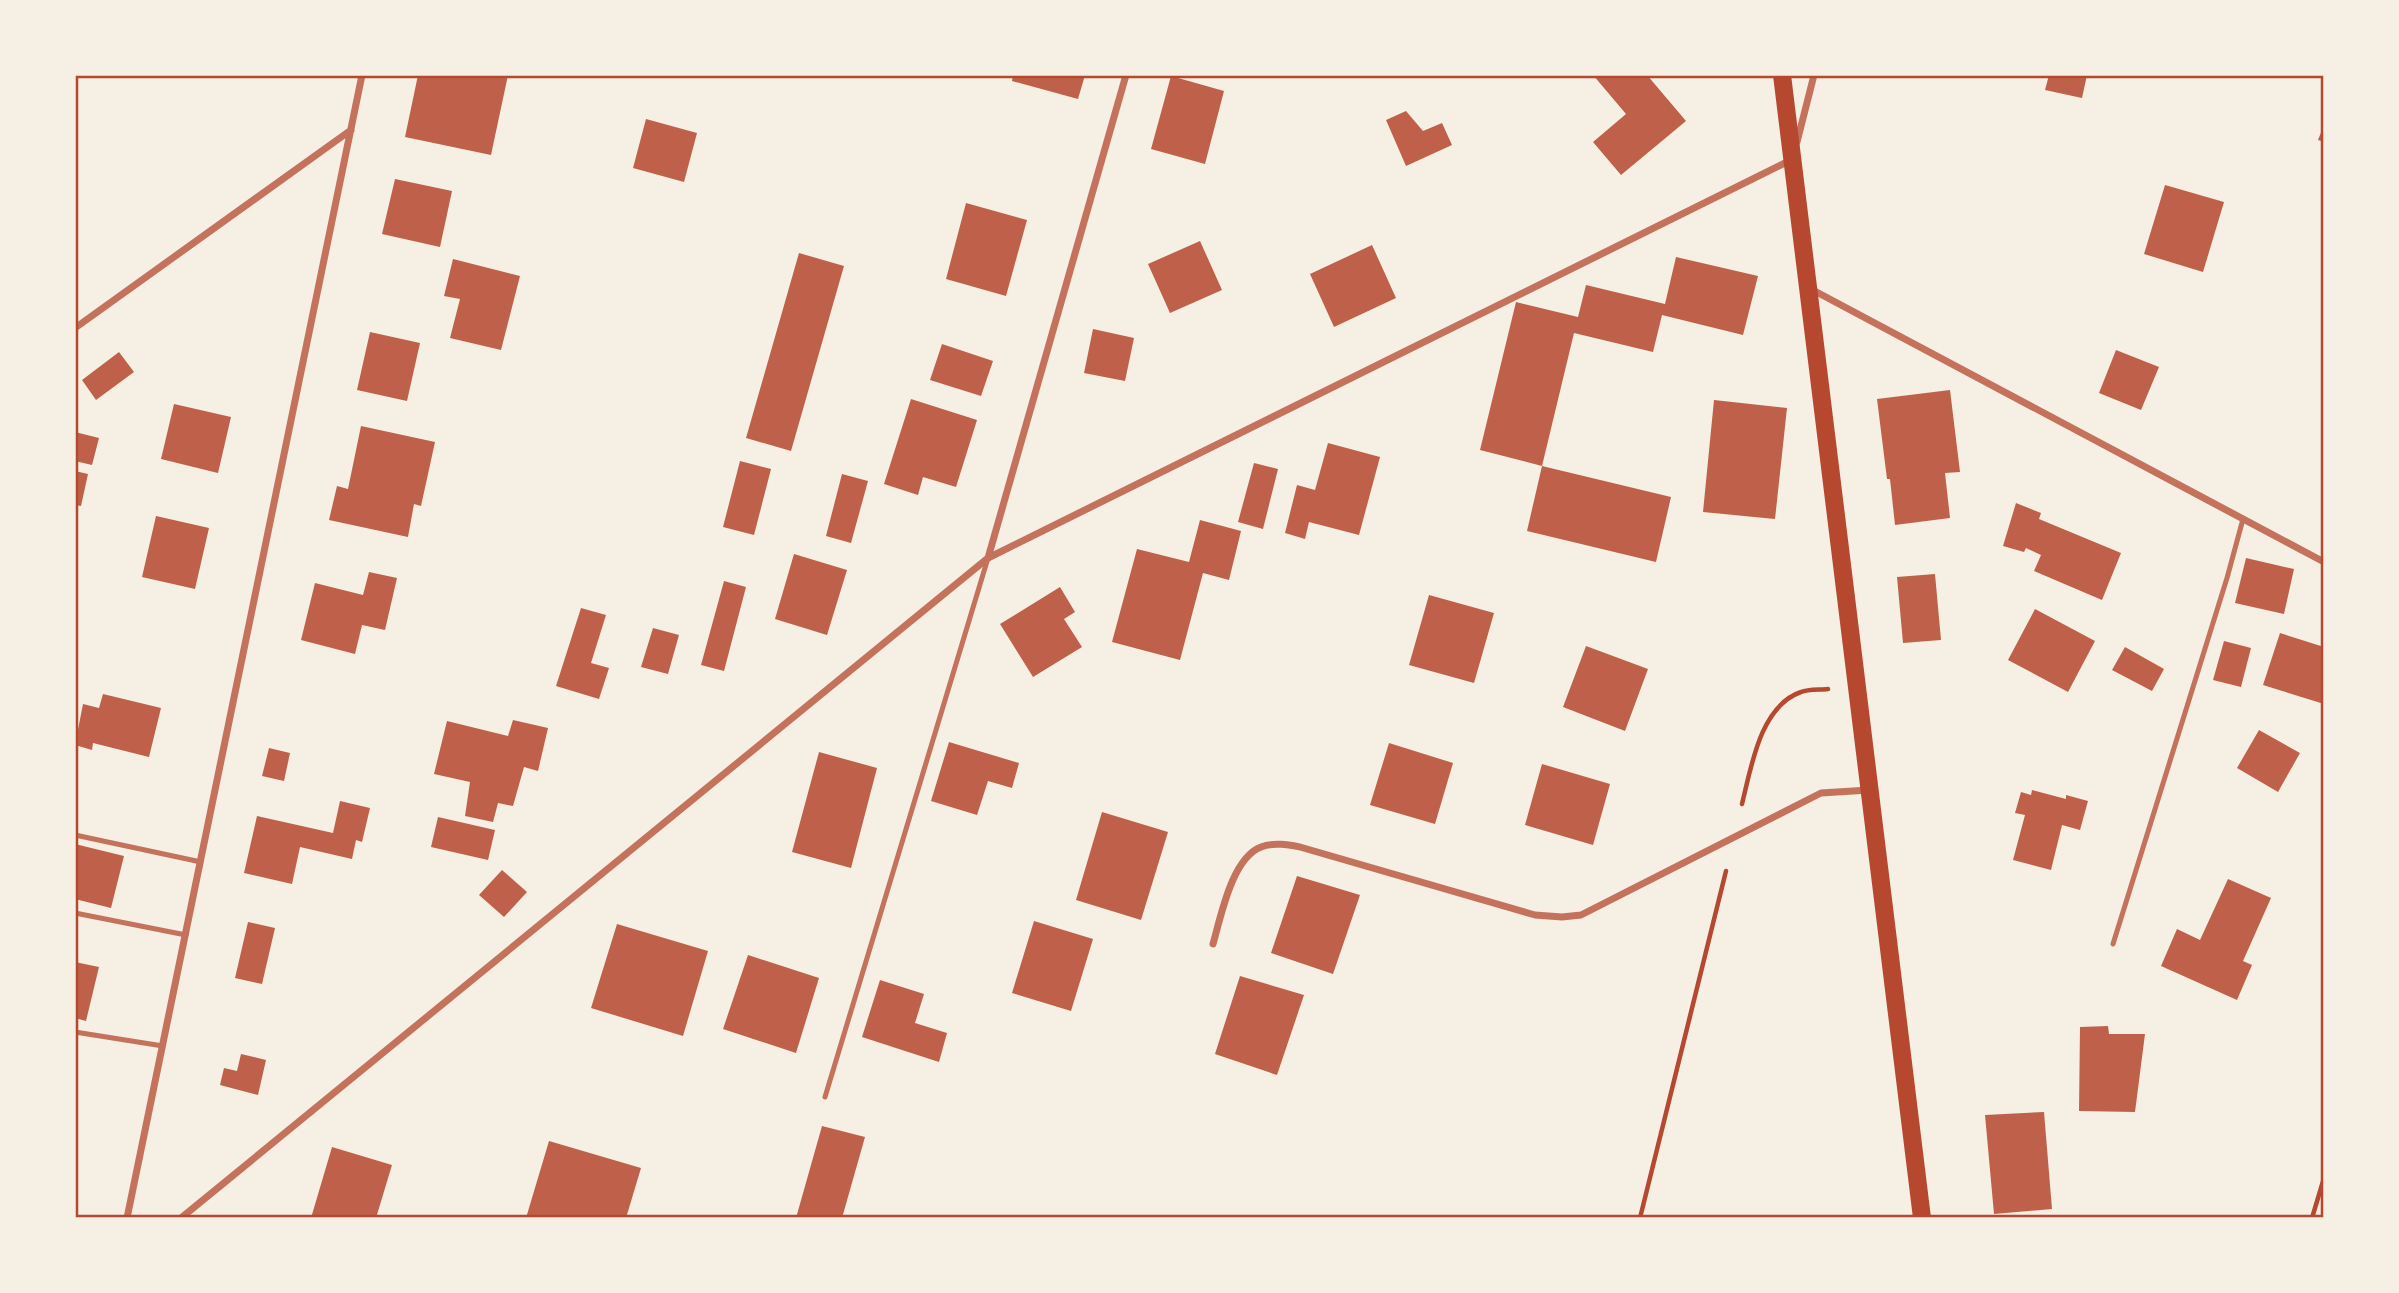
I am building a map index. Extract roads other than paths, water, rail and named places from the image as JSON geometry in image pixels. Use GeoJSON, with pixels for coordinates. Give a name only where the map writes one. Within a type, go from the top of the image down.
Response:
{"type":"FeatureCollection","features":[{"type":"Feature","properties":{"kind":"main road"},"geometry":{"type":"LineString","coordinates":[[1782,75],[1922,1218]]}},
{"type":"Feature","properties":{"kind":"street"},"geometry":{"type":"LineString","coordinates":[[127,1218],[362,75]]}},
{"type":"Feature","properties":{"kind":"street"},"geometry":{"type":"LineString","coordinates":[[988,558],[1126,75]]}},
{"type":"Feature","properties":{"kind":"street"},"geometry":{"type":"LineString","coordinates":[[181,1218],[988,558],[1793,159],[1814,75]]}},
{"type":"Feature","properties":{"kind":"street"},"geometry":{"type":"LineString","coordinates":[[75,328],[351,130]]}},
{"type":"Feature","properties":{"kind":"street"},"geometry":{"type":"LineString","coordinates":[[1808,288],[2324,562]]}},
{"type":"Feature","properties":{"kind":"street"},"geometry":{"type":"LineString","coordinates":[[1213,944],[1231,884],[1247,855],[1263,845],[1300,847],[1535,915],[1562,917],[1590,911],[1821,793],[1870,789]]}},
{"type":"Feature","properties":{"kind":"lane"},"geometry":{"type":"LineString","coordinates":[[2113,944],[2243,519]]}},
{"type":"Feature","properties":{"kind":"lane"},"geometry":{"type":"LineString","coordinates":[[825,1097],[988,558]]}},
{"type":"Feature","properties":{"kind":"lane"},"geometry":{"type":"LineString","coordinates":[[75,835],[201,862]]}},
{"type":"Feature","properties":{"kind":"lane"},"geometry":{"type":"LineString","coordinates":[[75,913],[186,935]]}},
{"type":"Feature","properties":{"kind":"lane"},"geometry":{"type":"LineString","coordinates":[[75,1032],[163,1046]]}}]}
